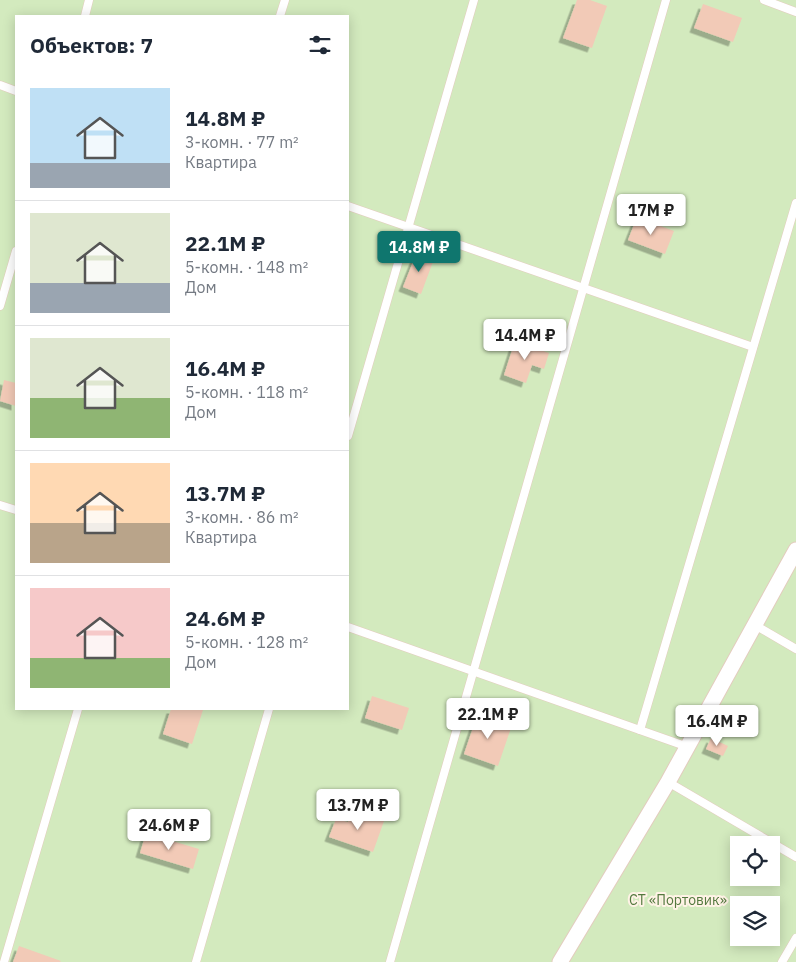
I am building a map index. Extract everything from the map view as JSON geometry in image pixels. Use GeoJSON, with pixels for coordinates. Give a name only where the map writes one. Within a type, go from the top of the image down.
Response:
{"type":"FeatureCollection","features":[{"type":"Feature","properties":{"kind":"street"},"geometry":{"type":"LineString","coordinates":[[560,962],[668,782],[796,550]]}},
{"type":"Feature","properties":{"kind":"lane"},"geometry":{"type":"LineString","coordinates":[[85,15],[90,0]]}},
{"type":"Feature","properties":{"kind":"lane"},"geometry":{"type":"LineString","coordinates":[[280,15],[285,0]]}},
{"type":"Feature","properties":{"kind":"lane"},"geometry":{"type":"LineString","coordinates":[[349,433],[474,0]]}},
{"type":"Feature","properties":{"kind":"lane"},"geometry":{"type":"LineString","coordinates":[[390,962],[666,0]]}},
{"type":"Feature","properties":{"kind":"lane"},"geometry":{"type":"LineString","coordinates":[[764,0],[796,12]]}},
{"type":"Feature","properties":{"kind":"lane"},"geometry":{"type":"LineString","coordinates":[[0,85],[15,91]]}},
{"type":"Feature","properties":{"kind":"lane"},"geometry":{"type":"LineString","coordinates":[[640,730],[796,204]]}},
{"type":"Feature","properties":{"kind":"lane"},"geometry":{"type":"LineString","coordinates":[[349,206],[753,347]]}},
{"type":"Feature","properties":{"kind":"lane"},"geometry":{"type":"LineString","coordinates":[[0,306],[15,254]]}},
{"type":"Feature","properties":{"kind":"lane"},"geometry":{"type":"LineString","coordinates":[[0,505],[15,510]]}},
{"type":"Feature","properties":{"kind":"lane"},"geometry":{"type":"LineString","coordinates":[[754,625],[796,649]]}},
{"type":"Feature","properties":{"kind":"lane"},"geometry":{"type":"LineString","coordinates":[[349,627],[688,747]]}},
{"type":"Feature","properties":{"kind":"lane"},"geometry":{"type":"LineString","coordinates":[[4,962],[78,710]]}},
{"type":"Feature","properties":{"kind":"lane"},"geometry":{"type":"LineString","coordinates":[[196,962],[269,710]]}},
{"type":"Feature","properties":{"kind":"lane"},"geometry":{"type":"LineString","coordinates":[[668,782],[796,856]]}},
{"type":"Feature","properties":{"kind":"lane"},"geometry":{"type":"LineString","coordinates":[[782,962],[796,938]]}},
{"type":"Feature","properties":{"kind":"green space","name":"СТ «Портовик»"},"geometry":{"type":"Polygon","coordinates":[[[0,0],[796,0],[796,962],[0,962],[0,0]]]}},
{"type":"Feature","properties":{"kind":"building"},"geometry":{"type":"Polygon","coordinates":[[[577,0],[590,0],[607,6],[592,48],[563,38],[577,0]]]}},
{"type":"Feature","properties":{"kind":"building"},"geometry":{"type":"Polygon","coordinates":[[[703,4],[742,18],[733,42],[694,28],[703,4]]]}},
{"type":"Feature","properties":{"kind":"building"},"geometry":{"type":"Polygon","coordinates":[[[637,217],[674,231],[665,254],[628,240],[637,217]]]}},
{"type":"Feature","properties":{"kind":"building"},"geometry":{"type":"Polygon","coordinates":[[[417,252],[434,259],[421,294],[403,287],[417,252]]]}},
{"type":"Feature","properties":{"kind":"building"},"geometry":{"type":"Polygon","coordinates":[[[515,341],[549,353],[544,369],[532,365],[526,383],[504,375],[515,341]]]}},
{"type":"Feature","properties":{"kind":"building"},"geometry":{"type":"Polygon","coordinates":[[[4,380],[15,383],[15,406],[0,401],[4,380]]]}},
{"type":"Feature","properties":{"kind":"building"},"geometry":{"type":"Polygon","coordinates":[[[372,696],[409,708],[402,730],[365,718],[372,696]]]}},
{"type":"Feature","properties":{"kind":"building"},"geometry":{"type":"Polygon","coordinates":[[[171,710],[203,710],[192,744],[163,734],[171,710]]]}},
{"type":"Feature","properties":{"kind":"building"},"geometry":{"type":"Polygon","coordinates":[[[478,713],[512,725],[498,766],[464,754],[478,713]]]}},
{"type":"Feature","properties":{"kind":"building"},"geometry":{"type":"Polygon","coordinates":[[[711,738],[728,746],[723,756],[706,749],[711,738]]]}},
{"type":"Feature","properties":{"kind":"building"},"geometry":{"type":"Polygon","coordinates":[[[352,810],[384,821],[373,852],[329,837],[336,819],[348,822],[352,810]]]}},
{"type":"Feature","properties":{"kind":"building"},"geometry":{"type":"Polygon","coordinates":[[[146,833],[199,849],[193,869],[140,853],[146,833]]]}},
{"type":"Feature","properties":{"kind":"building"},"geometry":{"type":"Polygon","coordinates":[[[19,946],[61,961],[13,962],[19,946]]]}}]}
